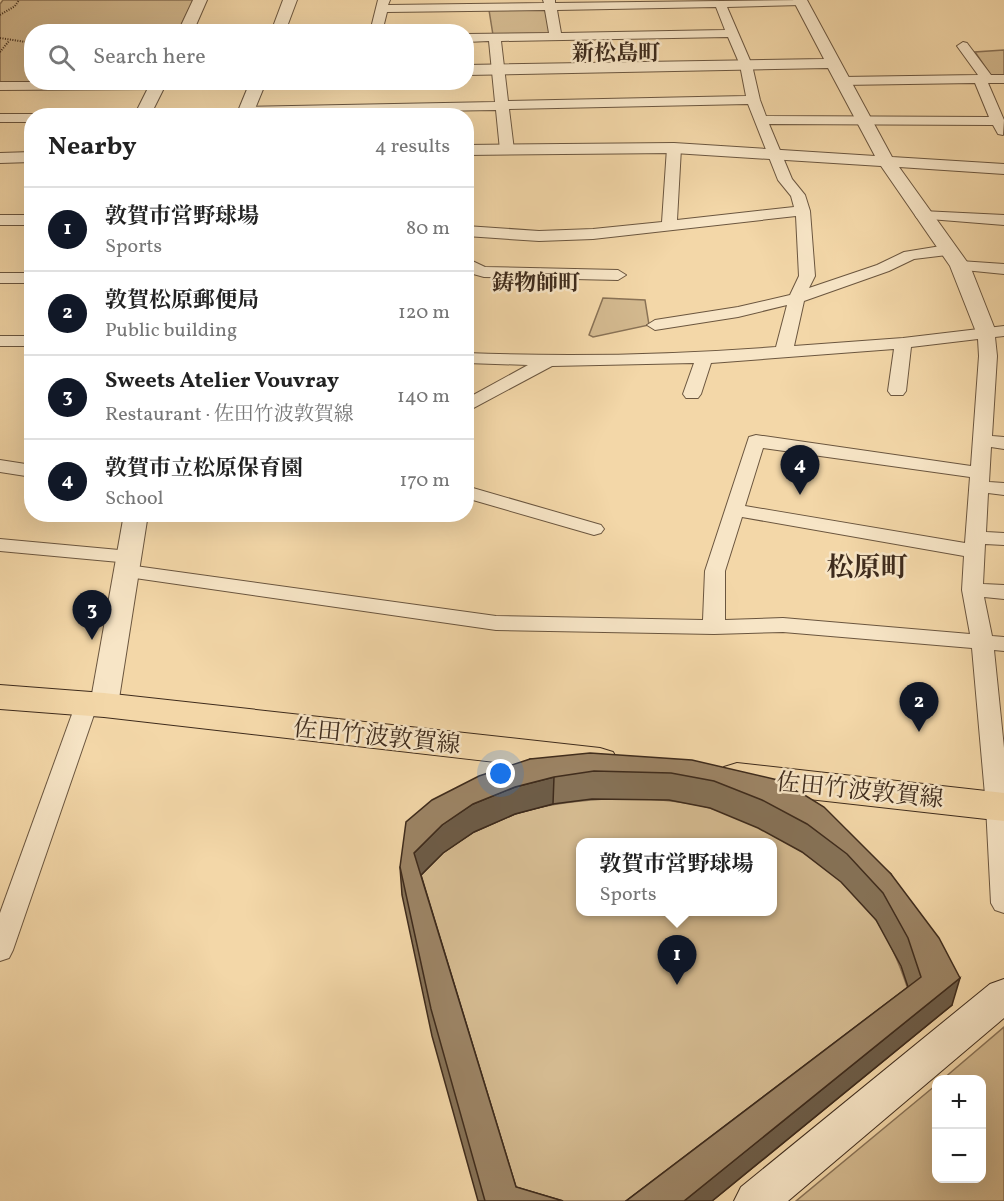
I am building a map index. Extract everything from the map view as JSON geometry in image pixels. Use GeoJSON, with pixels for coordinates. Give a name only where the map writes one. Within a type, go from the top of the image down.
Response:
{"type":"FeatureCollection","features":[{"type":"Feature","properties":{"kind":"main road","name":"佐田竹波敦賀線"},"geometry":{"type":"LineString","coordinates":[[0,696],[95,704],[628,764]]}},
{"type":"Feature","properties":{"kind":"main road","name":"佐田竹波敦賀線"},"geometry":{"type":"LineString","coordinates":[[700,772],[1001,806]]}},
{"type":"Feature","properties":{"kind":"main road"},"geometry":{"type":"LineString","coordinates":[[756,1201],[1004,995]]}},
{"type":"Feature","properties":{"kind":"street"},"geometry":{"type":"LineString","coordinates":[[189,24],[200,0]]}},
{"type":"Feature","properties":{"kind":"street"},"geometry":{"type":"LineString","coordinates":[[281,24],[290,0]]}},
{"type":"Feature","properties":{"kind":"street"},"geometry":{"type":"LineString","coordinates":[[378,24],[383,4],[801,1],[886,161],[960,266],[995,332],[994,401],[981,441],[972,590],[995,704],[1004,903]]}},
{"type":"Feature","properties":{"kind":"street"},"geometry":{"type":"LineString","coordinates":[[550,3],[556,37]]}},
{"type":"Feature","properties":{"kind":"street"},"geometry":{"type":"LineString","coordinates":[[720,3],[746,65],[753,100],[785,180],[798,195],[803,212],[807,276],[797,298],[783,351]]}},
{"type":"Feature","properties":{"kind":"street"},"geometry":{"type":"LineString","coordinates":[[474,39],[734,33]]}},
{"type":"Feature","properties":{"kind":"street"},"geometry":{"type":"LineString","coordinates":[[495,38],[507,150]]}},
{"type":"Feature","properties":{"kind":"street"},"geometry":{"type":"LineString","coordinates":[[762,120],[864,121],[1000,127],[984,79],[963,46]]}},
{"type":"Feature","properties":{"kind":"street"},"geometry":{"type":"LineString","coordinates":[[474,70],[832,63]]}},
{"type":"Feature","properties":{"kind":"street"},"geometry":{"type":"LineString","coordinates":[[842,81],[1004,79]]}},
{"type":"Feature","properties":{"kind":"street"},"geometry":{"type":"LineString","coordinates":[[0,86],[24,86]]}},
{"type":"Feature","properties":{"kind":"street"},"geometry":{"type":"LineString","coordinates":[[146,108],[156,90]]}},
{"type":"Feature","properties":{"kind":"street"},"geometry":{"type":"LineString","coordinates":[[247,108],[255,90]]}},
{"type":"Feature","properties":{"kind":"street"},"geometry":{"type":"LineString","coordinates":[[388,108],[753,100]]}},
{"type":"Feature","properties":{"kind":"street"},"geometry":{"type":"LineString","coordinates":[[0,118],[24,118]]}},
{"type":"Feature","properties":{"kind":"street"},"geometry":{"type":"LineString","coordinates":[[669,225],[674,148]]}},
{"type":"Feature","properties":{"kind":"street"},"geometry":{"type":"LineString","coordinates":[[474,150],[674,148],[1004,169]]}},
{"type":"Feature","properties":{"kind":"street"},"geometry":{"type":"LineString","coordinates":[[0,158],[24,157]]}},
{"type":"Feature","properties":{"kind":"street"},"geometry":{"type":"LineString","coordinates":[[474,231],[539,236],[803,212]]}},
{"type":"Feature","properties":{"kind":"street"},"geometry":{"type":"LineString","coordinates":[[922,215],[1004,220]]}},
{"type":"Feature","properties":{"kind":"street"},"geometry":{"type":"LineString","coordinates":[[0,220],[24,220]]}},
{"type":"Feature","properties":{"kind":"street"},"geometry":{"type":"LineString","coordinates":[[655,325],[738,312],[797,298],[883,268],[910,255],[947,250]]}},
{"type":"Feature","properties":{"kind":"street"},"geometry":{"type":"LineString","coordinates":[[960,266],[1004,269]]}},
{"type":"Feature","properties":{"kind":"street"},"geometry":{"type":"LineString","coordinates":[[474,269],[484,272],[618,275]]}},
{"type":"Feature","properties":{"kind":"street"},"geometry":{"type":"LineString","coordinates":[[0,278],[24,278]]}},
{"type":"Feature","properties":{"kind":"street"},"geometry":{"type":"LineString","coordinates":[[474,358],[548,361],[704,358],[903,343],[995,332]]}},
{"type":"Feature","properties":{"kind":"street"},"geometry":{"type":"LineString","coordinates":[[0,341],[24,341]]}},
{"type":"Feature","properties":{"kind":"street"},"geometry":{"type":"LineString","coordinates":[[897,391],[903,343]]}},
{"type":"Feature","properties":{"kind":"street"},"geometry":{"type":"LineString","coordinates":[[692,394],[704,358]]}},
{"type":"Feature","properties":{"kind":"street"},"geometry":{"type":"LineString","coordinates":[[474,403],[548,361]]}},
{"type":"Feature","properties":{"kind":"street"},"geometry":{"type":"LineString","coordinates":[[714,627],[715,571],[756,441],[979,480],[1004,489]]}},
{"type":"Feature","properties":{"kind":"street"},"geometry":{"type":"LineString","coordinates":[[981,441],[1004,443]]}},
{"type":"Feature","properties":{"kind":"street"},"geometry":{"type":"LineString","coordinates":[[0,466],[24,470]]}},
{"type":"Feature","properties":{"kind":"street"},"geometry":{"type":"LineString","coordinates":[[474,494],[594,530]]}},
{"type":"Feature","properties":{"kind":"street"},"geometry":{"type":"LineString","coordinates":[[735,510],[975,544],[1004,539]]}},
{"type":"Feature","properties":{"kind":"street"},"geometry":{"type":"LineString","coordinates":[[0,950],[95,704],[129,564],[135,522]]}},
{"type":"Feature","properties":{"kind":"street"},"geometry":{"type":"LineString","coordinates":[[0,545],[496,623],[714,627],[783,625],[1004,644]]}},
{"type":"Feature","properties":{"kind":"street"},"geometry":{"type":"LineString","coordinates":[[972,590],[1004,592]]}},
{"type":"Feature","properties":{"kind":"path"},"geometry":{"type":"LineString","coordinates":[[0,15],[15,6],[19,0]]}},
{"type":"Feature","properties":{"kind":"path"},"geometry":{"type":"LineString","coordinates":[[0,38],[24,42]]}},
{"type":"Feature","properties":{"kind":"path"},"geometry":{"type":"LineString","coordinates":[[1,51],[9,41]]}},
{"type":"Feature","properties":{"kind":"shaded area"},"geometry":{"type":"Polygon","coordinates":[[[3,0],[194,0],[182,24],[24,24],[24,82],[0,84],[0,4],[3,0]]]}},
{"type":"Feature","properties":{"kind":"shaded area"},"geometry":{"type":"Polygon","coordinates":[[[489,10],[545,10],[550,33],[493,35],[489,10]]]}},
{"type":"Feature","properties":{"kind":"shaded area"},"geometry":{"type":"Polygon","coordinates":[[[1004,50],[1004,78],[992,77],[975,52],[1004,50]]]}},
{"type":"Feature","properties":{"kind":"shaded area"},"geometry":{"type":"Polygon","coordinates":[[[603,298],[645,300],[649,325],[593,337],[589,335],[603,298]]]}},
{"type":"Feature","properties":{"kind":"shaded area"},"geometry":{"type":"Polygon","coordinates":[[[633,798],[710,808],[755,826],[779,838],[802,852],[845,885],[877,921],[898,962],[913,1005],[658,1201],[512,1201],[416,880],[441,854],[462,838],[484,826],[532,809],[583,801],[633,798]]]}},
{"type":"Feature","properties":{"kind":"shaded area"},"geometry":{"type":"Polygon","coordinates":[[[1004,1027],[1004,1201],[796,1201],[932,1088],[932,1183],[986,1183],[986,1075],[948,1075],[1004,1027]]]}},
{"type":"Feature","properties":{"kind":"building"},"geometry":{"type":"Polygon","coordinates":[[[590,753],[692,760],[782,781],[824,807],[891,874],[939,938],[960,978],[684,1201],[626,1201],[921,977],[908,938],[883,893],[847,854],[807,824],[762,800],[714,781],[671,773],[594,771],[554,777],[515,787],[473,804],[442,825],[414,853],[516,1187],[563,1201],[485,1201],[431,1009],[400,867],[406,822],[432,800],[479,776],[530,759],[590,753]]]}},
{"type":"Feature","properties":{"kind":"place","name":"敦賀市立松原保育園"},"geometry":{"type":"Point","coordinates":[800,495]}},
{"type":"Feature","properties":{"kind":"place","name":"Sweets Atelier Vouvray"},"geometry":{"type":"Point","coordinates":[92,640]}},
{"type":"Feature","properties":{"kind":"place","name":"敦賀松原郵便局"},"geometry":{"type":"Point","coordinates":[919,732]}},
{"type":"Feature","properties":{"kind":"place","name":"敦賀市営野球場"},"geometry":{"type":"Point","coordinates":[677,985]}},
{"type":"Feature","properties":{"kind":"district","name":"新松島町"},"geometry":{"type":"Point","coordinates":[616,52]}},
{"type":"Feature","properties":{"kind":"district","name":"鋳物師町"},"geometry":{"type":"Point","coordinates":[536,282]}},
{"type":"Feature","properties":{"kind":"district","name":"松原町"},"geometry":{"type":"Point","coordinates":[867,567]}}]}
